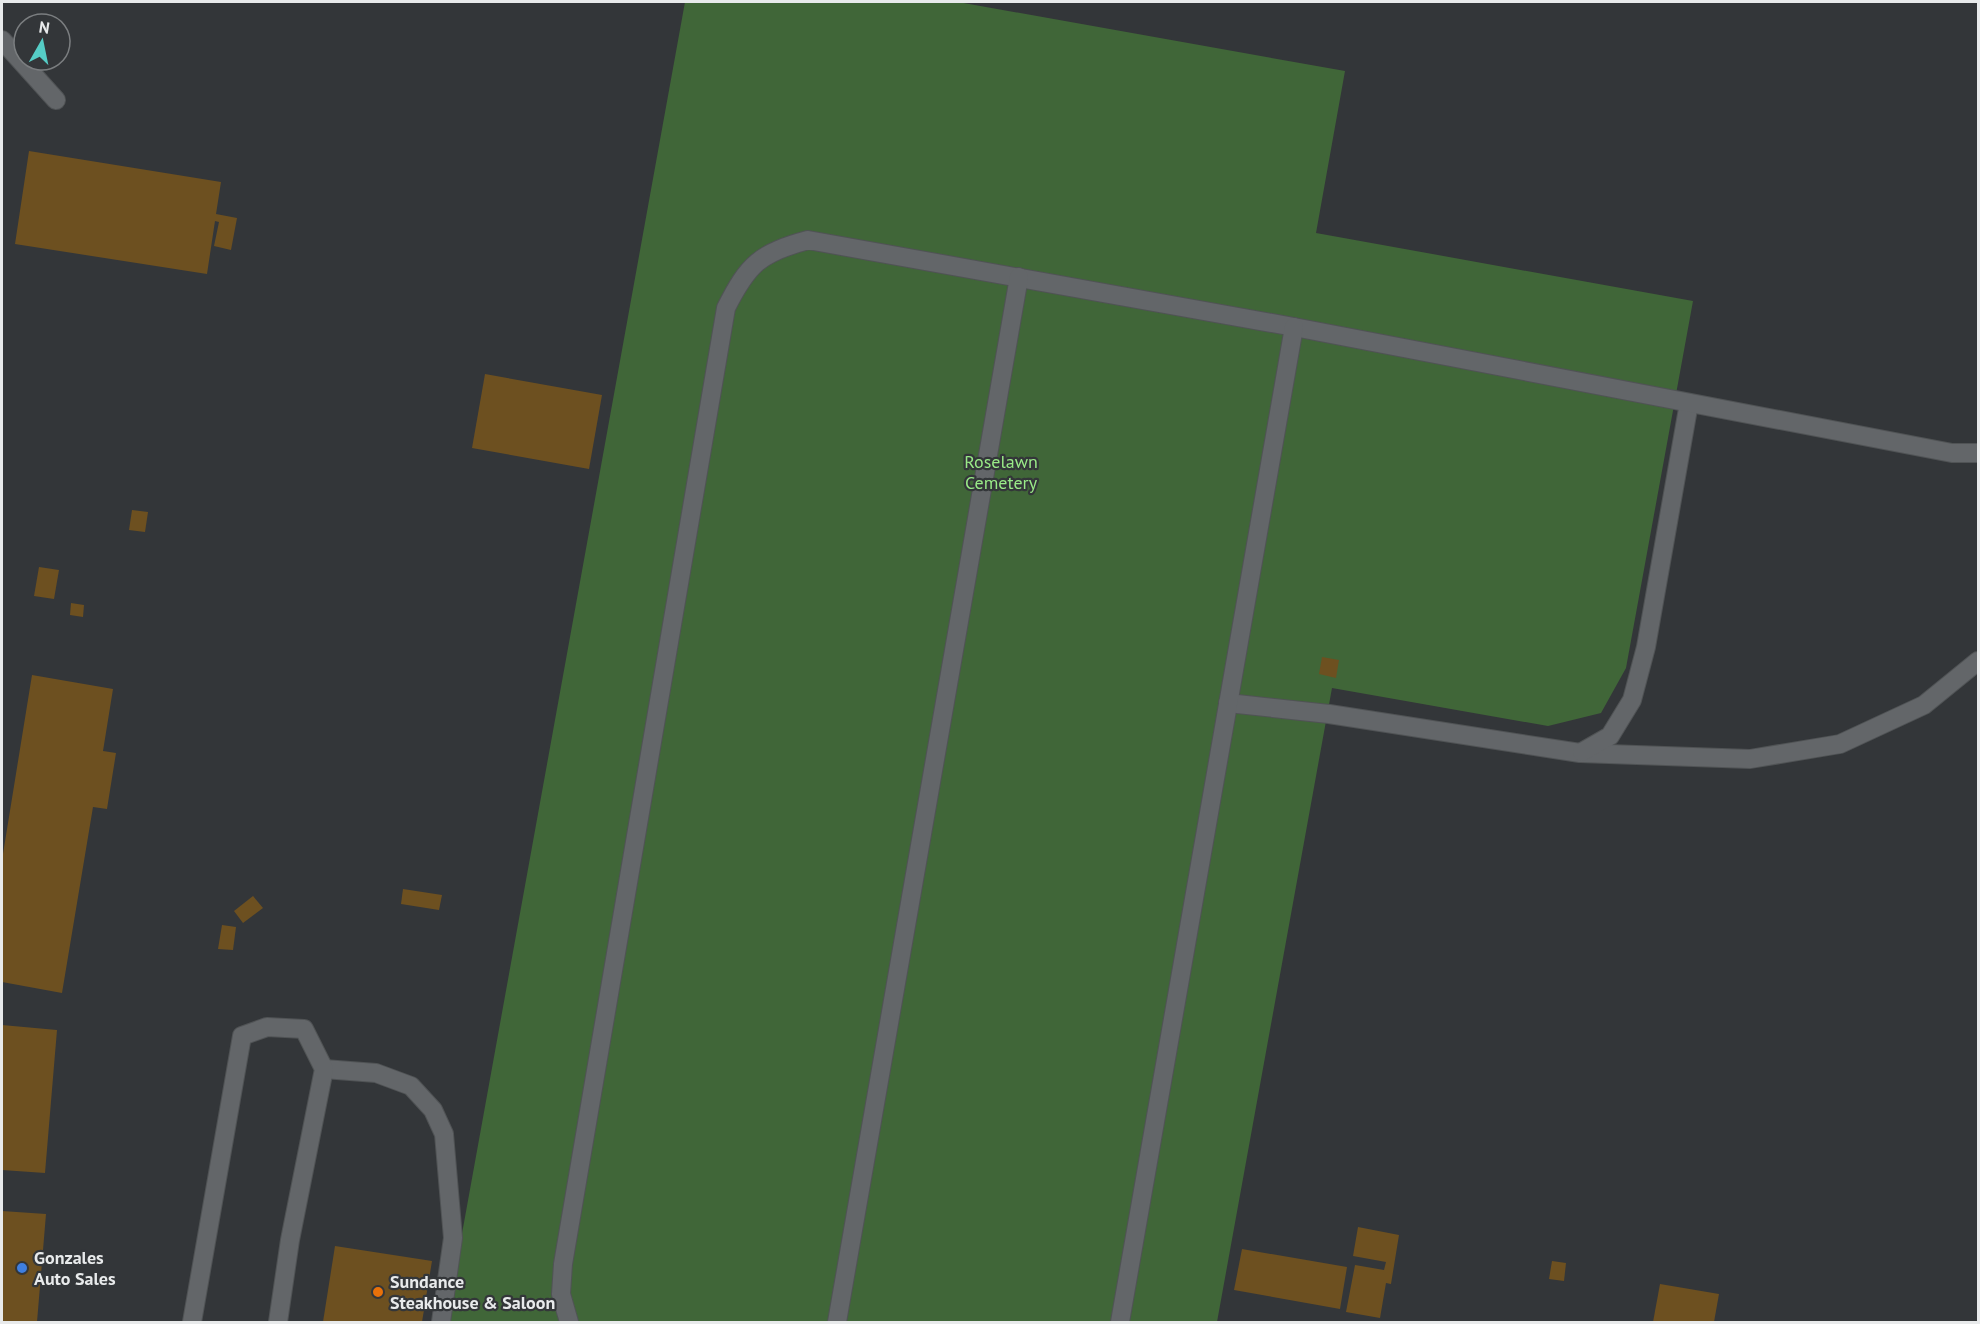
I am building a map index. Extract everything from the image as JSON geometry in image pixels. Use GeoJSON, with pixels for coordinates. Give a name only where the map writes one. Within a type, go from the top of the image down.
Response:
{"type":"FeatureCollection","features":[{"type":"Feature","properties":{"kind":"lane"},"geometry":{"type":"LineString","coordinates":[[2,40],[56,100]]}},
{"type":"Feature","properties":{"kind":"lane"},"geometry":{"type":"LineString","coordinates":[[569,1323],[561,1294],[563,1264],[726,308],[740,281],[757,262],[778,248],[808,240],[1294,327],[1952,453],[1978,453]]}},
{"type":"Feature","properties":{"kind":"lane"},"geometry":{"type":"LineString","coordinates":[[837,1323],[1019,278]]}},
{"type":"Feature","properties":{"kind":"lane"},"geometry":{"type":"LineString","coordinates":[[1119,1323],[1294,327]]}},
{"type":"Feature","properties":{"kind":"lane"},"geometry":{"type":"LineString","coordinates":[[1580,753],[1610,736],[1632,700],[1646,647],[1689,403]]}},
{"type":"Feature","properties":{"kind":"lane"},"geometry":{"type":"LineString","coordinates":[[1228,703],[1329,714],[1580,753],[1750,759],[1840,744],[1924,705],[1978,661]]}},
{"type":"Feature","properties":{"kind":"lane"},"geometry":{"type":"LineString","coordinates":[[192,1323],[242,1036],[267,1027],[304,1029],[324,1069],[290,1240],[278,1323]]}},
{"type":"Feature","properties":{"kind":"lane"},"geometry":{"type":"LineString","coordinates":[[324,1069],[376,1073],[411,1086],[433,1110],[444,1134],[453,1238],[441,1323]]}},
{"type":"Feature","properties":{"kind":"green space","name":"Roselawn Cemetery"},"geometry":{"type":"Polygon","coordinates":[[[685,2],[958,2],[1345,71],[1316,233],[1693,301],[1626,668],[1601,713],[1548,726],[1332,688],[1217,1322],[446,1322],[685,2]]]}},
{"type":"Feature","properties":{"kind":"building"},"geometry":{"type":"Polygon","coordinates":[[[29,151],[221,182],[216,214],[237,218],[231,250],[214,246],[219,222],[215,221],[207,274],[15,244],[29,151]]]}},
{"type":"Feature","properties":{"kind":"building"},"geometry":{"type":"Polygon","coordinates":[[[485,374],[602,395],[589,469],[472,448],[485,374]]]}},
{"type":"Feature","properties":{"kind":"building"},"geometry":{"type":"Polygon","coordinates":[[[132,510],[148,512],[145,532],[129,530],[132,510]]]}},
{"type":"Feature","properties":{"kind":"building"},"geometry":{"type":"Polygon","coordinates":[[[39,567],[59,570],[54,599],[34,596],[39,567]]]}},
{"type":"Feature","properties":{"kind":"building"},"geometry":{"type":"Polygon","coordinates":[[[71,603],[84,605],[83,617],[70,615],[71,603]]]}},
{"type":"Feature","properties":{"kind":"building"},"geometry":{"type":"Polygon","coordinates":[[[1322,657],[1339,660],[1336,678],[1319,674],[1322,657]]]}},
{"type":"Feature","properties":{"kind":"building"},"geometry":{"type":"Polygon","coordinates":[[[32,675],[113,689],[103,751],[116,753],[107,809],[93,807],[62,993],[2,982],[2,860],[32,675]]]}},
{"type":"Feature","properties":{"kind":"building"},"geometry":{"type":"Polygon","coordinates":[[[403,889],[442,895],[439,910],[401,904],[403,889]]]}},
{"type":"Feature","properties":{"kind":"building"},"geometry":{"type":"Polygon","coordinates":[[[253,896],[263,908],[243,923],[234,911],[253,896]]]}},
{"type":"Feature","properties":{"kind":"building"},"geometry":{"type":"Polygon","coordinates":[[[222,925],[236,927],[233,950],[218,949],[222,925]]]}},
{"type":"Feature","properties":{"kind":"building"},"geometry":{"type":"Polygon","coordinates":[[[2,1025],[57,1030],[45,1173],[2,1170],[2,1025]]]}},
{"type":"Feature","properties":{"kind":"building","name":"Gonzales Auto Sales"},"geometry":{"type":"Polygon","coordinates":[[[2,1211],[46,1214],[37,1322],[2,1322],[2,1211]]]}},
{"type":"Feature","properties":{"kind":"building"},"geometry":{"type":"Polygon","coordinates":[[[1358,1227],[1399,1235],[1391,1284],[1386,1283],[1380,1318],[1346,1312],[1355,1265],[1384,1270],[1386,1262],[1353,1256],[1358,1227]]]}},
{"type":"Feature","properties":{"kind":"building","name":"Sundance Steakhouse & Saloon"},"geometry":{"type":"Polygon","coordinates":[[[335,1246],[432,1261],[422,1322],[323,1322],[335,1246]]]}},
{"type":"Feature","properties":{"kind":"building"},"geometry":{"type":"Polygon","coordinates":[[[1242,1249],[1347,1267],[1340,1309],[1234,1290],[1242,1249]]]}},
{"type":"Feature","properties":{"kind":"building"},"geometry":{"type":"Polygon","coordinates":[[[1552,1261],[1566,1263],[1564,1281],[1549,1279],[1552,1261]]]}},
{"type":"Feature","properties":{"kind":"building"},"geometry":{"type":"Polygon","coordinates":[[[1660,1284],[1719,1294],[1714,1322],[1653,1322],[1660,1284]]]}},
{"type":"Feature","properties":{"kind":"place","name":"Gonzales Auto Sales"},"geometry":{"type":"Point","coordinates":[22,1268]}},
{"type":"Feature","properties":{"kind":"place","name":"Sundance Steakhouse & Saloon"},"geometry":{"type":"Point","coordinates":[378,1292]}}]}
